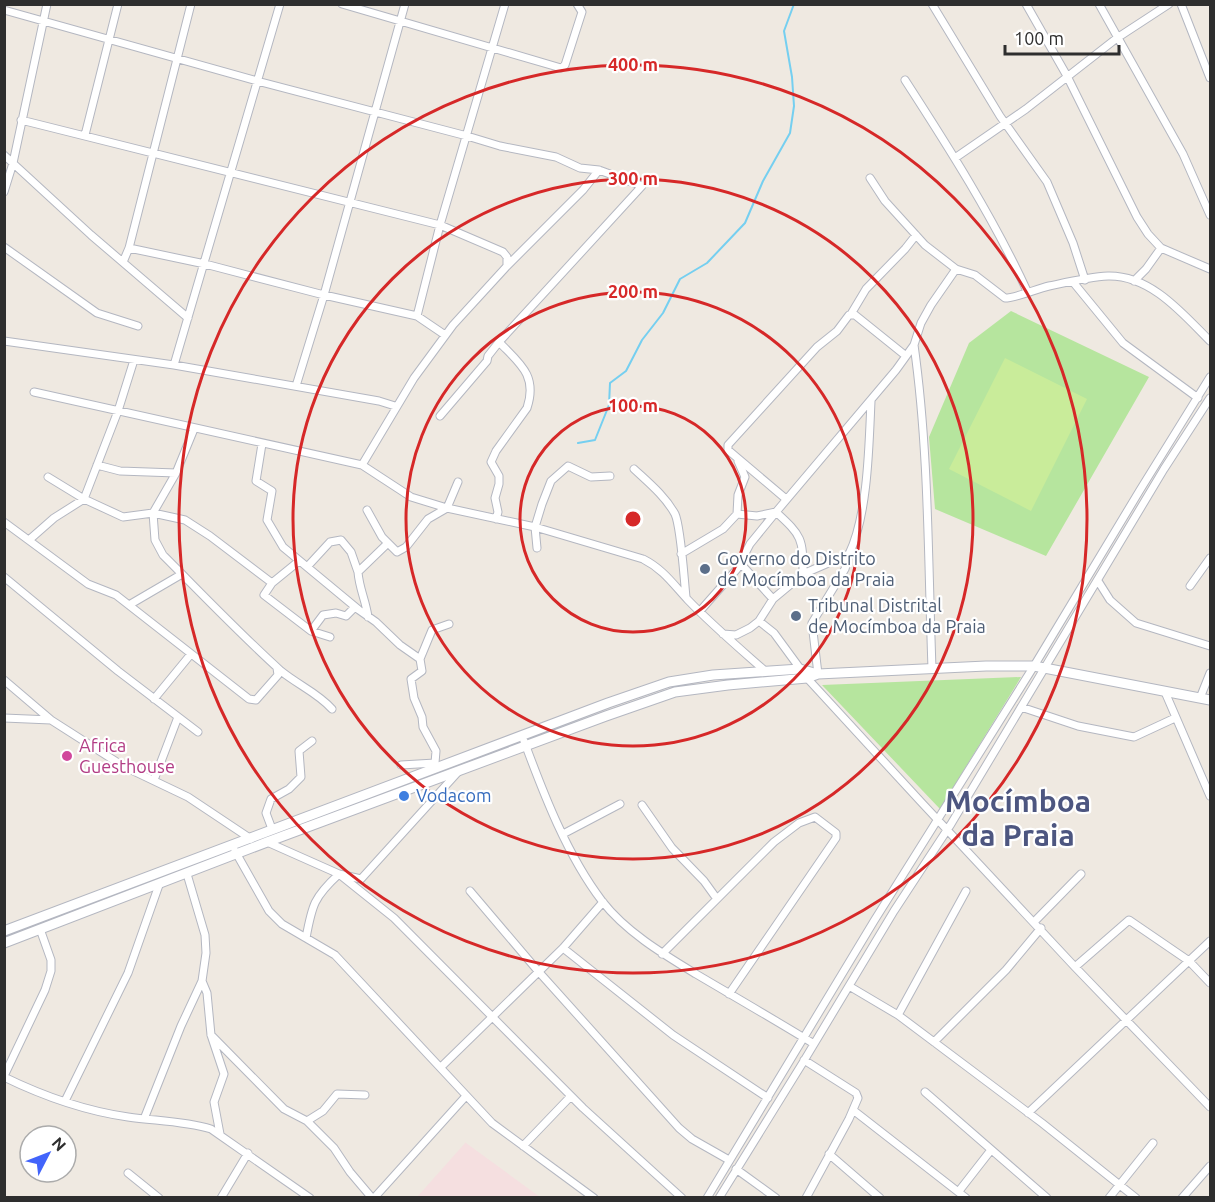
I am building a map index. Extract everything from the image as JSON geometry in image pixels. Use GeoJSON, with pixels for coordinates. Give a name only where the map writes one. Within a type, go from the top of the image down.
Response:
{"type":"FeatureCollection","features":[{"type":"Feature","properties":{"kind":"street"},"geometry":{"type":"LineString","coordinates":[[4,192],[13,163],[47,4]]}},
{"type":"Feature","properties":{"kind":"street"},"geometry":{"type":"LineString","coordinates":[[85,135],[118,4]]}},
{"type":"Feature","properties":{"kind":"street"},"geometry":{"type":"LineString","coordinates":[[123,262],[129,248],[191,4]]}},
{"type":"Feature","properties":{"kind":"street"},"geometry":{"type":"LineString","coordinates":[[174,365],[280,4]]}},
{"type":"Feature","properties":{"kind":"street"},"geometry":{"type":"LineString","coordinates":[[342,4],[561,68],[565,65],[582,12],[577,4]]}},
{"type":"Feature","properties":{"kind":"street"},"geometry":{"type":"LineString","coordinates":[[296,386],[324,295],[405,4]]}},
{"type":"Feature","properties":{"kind":"street"},"geometry":{"type":"LineString","coordinates":[[417,316],[440,225],[506,4]]}},
{"type":"Feature","properties":{"kind":"street"},"geometry":{"type":"LineString","coordinates":[[932,4],[1005,123],[1047,182],[1073,243],[1085,280]]}},
{"type":"Feature","properties":{"kind":"street"},"geometry":{"type":"LineString","coordinates":[[1026,4],[1067,76],[1137,217],[1148,234],[1161,248],[1210,269]]}},
{"type":"Feature","properties":{"kind":"street"},"geometry":{"type":"LineString","coordinates":[[1099,4],[1183,154],[1210,215]]}},
{"type":"Feature","properties":{"kind":"street"},"geometry":{"type":"LineString","coordinates":[[955,158],[1117,38],[1169,4]]}},
{"type":"Feature","properties":{"kind":"street"},"geometry":{"type":"LineString","coordinates":[[1181,4],[1210,78]]}},
{"type":"Feature","properties":{"kind":"street"},"geometry":{"type":"LineString","coordinates":[[4,10],[500,146],[556,157],[580,168],[600,170],[642,186],[499,342],[488,356],[487,361],[440,416]]}},
{"type":"Feature","properties":{"kind":"street"},"geometry":{"type":"LineString","coordinates":[[905,80],[955,158],[1013,259],[1028,291]]}},
{"type":"Feature","properties":{"kind":"street"},"geometry":{"type":"LineString","coordinates":[[21,120],[440,225],[503,252],[507,257],[507,266]]}},
{"type":"Feature","properties":{"kind":"street"},"geometry":{"type":"LineString","coordinates":[[4,155],[188,318]]}},
{"type":"Feature","properties":{"kind":"street"},"geometry":{"type":"LineString","coordinates":[[362,465],[380,437],[395,406],[445,335],[507,266],[600,170]]}},
{"type":"Feature","properties":{"kind":"street"},"geometry":{"type":"LineString","coordinates":[[870,178],[885,201],[916,235],[956,269],[975,275],[1005,298],[1028,291],[1110,276],[1134,281],[1151,287],[1210,341]]}},
{"type":"Feature","properties":{"kind":"street"},"geometry":{"type":"LineString","coordinates":[[681,554],[723,529],[737,514],[738,495],[745,477],[741,464],[728,450],[728,445],[779,388],[851,314],[866,289],[916,235]]}},
{"type":"Feature","properties":{"kind":"street"},"geometry":{"type":"LineString","coordinates":[[4,247],[97,313],[138,326]]}},
{"type":"Feature","properties":{"kind":"street"},"geometry":{"type":"LineString","coordinates":[[129,248],[205,264],[417,316],[445,335]]}},
{"type":"Feature","properties":{"kind":"street"},"geometry":{"type":"LineString","coordinates":[[1134,281],[1161,248]]}},
{"type":"Feature","properties":{"kind":"street"},"geometry":{"type":"LineString","coordinates":[[700,611],[740,563],[750,544],[786,499],[871,401],[906,356],[914,345],[921,323],[931,304],[956,269]]}},
{"type":"Feature","properties":{"kind":"street"},"geometry":{"type":"LineString","coordinates":[[1073,282],[1123,343],[1198,398]]}},
{"type":"Feature","properties":{"kind":"street"},"geometry":{"type":"LineString","coordinates":[[851,314],[906,356]]}},
{"type":"Feature","properties":{"kind":"street"},"geometry":{"type":"LineString","coordinates":[[4,341],[174,365],[379,401],[395,406]]}},
{"type":"Feature","properties":{"kind":"street"},"geometry":{"type":"LineString","coordinates":[[496,519],[498,512],[495,498],[500,484],[499,476],[490,462],[527,408],[530,399],[528,372],[499,342]]}},
{"type":"Feature","properties":{"kind":"street"},"geometry":{"type":"LineString","coordinates":[[914,345],[923,455],[932,668]]}},
{"type":"Feature","properties":{"kind":"street"},"geometry":{"type":"LineString","coordinates":[[29,540],[54,519],[84,499],[118,411],[134,360]]}},
{"type":"Feature","properties":{"kind":"street"},"geometry":{"type":"LineString","coordinates":[[707,1197],[874,921],[1034,666],[1210,377]]}},
{"type":"Feature","properties":{"kind":"street"},"geometry":{"type":"LineString","coordinates":[[34,392],[362,465],[411,497],[447,508],[535,527],[643,559],[657,566],[723,634],[764,670]]}},
{"type":"Feature","properties":{"kind":"street"},"geometry":{"type":"LineString","coordinates":[[719,1197],[948,829],[1164,469],[1208,410],[1210,398]]}},
{"type":"Feature","properties":{"kind":"street"},"geometry":{"type":"LineString","coordinates":[[818,674],[812,623],[845,569],[853,546],[864,498],[871,401]]}},
{"type":"Feature","properties":{"kind":"street"},"geometry":{"type":"LineString","coordinates":[[194,429],[176,473],[153,513],[155,540],[163,555],[276,666],[322,699],[332,710]]}},
{"type":"Feature","properties":{"kind":"street"},"geometry":{"type":"LineString","coordinates":[[262,444],[256,481],[272,491],[267,520],[282,547],[420,659]]}},
{"type":"Feature","properties":{"kind":"street"},"geometry":{"type":"LineString","coordinates":[[728,450],[786,499]]}},
{"type":"Feature","properties":{"kind":"street"},"geometry":{"type":"LineString","coordinates":[[97,465],[120,471],[176,473]]}},
{"type":"Feature","properties":{"kind":"street"},"geometry":{"type":"LineString","coordinates":[[537,548],[535,527],[551,481],[568,466],[591,477],[610,476]]}},
{"type":"Feature","properties":{"kind":"street"},"geometry":{"type":"LineString","coordinates":[[634,469],[655,488],[678,521],[686,598]]}},
{"type":"Feature","properties":{"kind":"street"},"geometry":{"type":"LineString","coordinates":[[48,477],[84,499],[123,517],[153,513],[185,520],[272,583]]}},
{"type":"Feature","properties":{"kind":"street"},"geometry":{"type":"LineString","coordinates":[[368,510],[382,537],[397,552],[406,547],[428,519],[447,508],[458,482]]}},
{"type":"Feature","properties":{"kind":"street"},"geometry":{"type":"LineString","coordinates":[[737,514],[757,516],[776,512]]}},
{"type":"Feature","properties":{"kind":"street"},"geometry":{"type":"LineString","coordinates":[[776,512],[796,531],[800,538],[803,550],[803,574]]}},
{"type":"Feature","properties":{"kind":"street"},"geometry":{"type":"LineString","coordinates":[[4,522],[88,584],[105,589],[129,605],[252,700],[256,700],[278,675],[276,666]]}},
{"type":"Feature","properties":{"kind":"street"},"geometry":{"type":"LineString","coordinates":[[307,567],[330,542],[340,540],[351,552],[358,572],[360,588],[366,601],[368,616]]}},
{"type":"Feature","properties":{"kind":"street"},"geometry":{"type":"LineString","coordinates":[[358,572],[388,543]]}},
{"type":"Feature","properties":{"kind":"street"},"geometry":{"type":"LineString","coordinates":[[723,634],[736,635],[750,628],[759,621],[773,599],[803,574],[819,565],[849,554]]}},
{"type":"Feature","properties":{"kind":"street"},"geometry":{"type":"LineString","coordinates":[[1190,586],[1210,558]]}},
{"type":"Feature","properties":{"kind":"street"},"geometry":{"type":"LineString","coordinates":[[298,561],[272,583],[264,595],[311,631],[330,637]]}},
{"type":"Feature","properties":{"kind":"street"},"geometry":{"type":"LineString","coordinates":[[740,563],[773,599]]}},
{"type":"Feature","properties":{"kind":"street"},"geometry":{"type":"LineString","coordinates":[[129,605],[183,574]]}},
{"type":"Feature","properties":{"kind":"street"},"geometry":{"type":"LineString","coordinates":[[4,576],[154,699],[198,732]]}},
{"type":"Feature","properties":{"kind":"street"},"geometry":{"type":"LineString","coordinates":[[1098,581],[1110,600],[1137,623],[1210,645]]}},
{"type":"Feature","properties":{"kind":"street"},"geometry":{"type":"LineString","coordinates":[[1083,584],[1093,589]]}},
{"type":"Feature","properties":{"kind":"street"},"geometry":{"type":"LineString","coordinates":[[311,631],[324,615],[336,613],[345,616],[355,607]]}},
{"type":"Feature","properties":{"kind":"street"},"geometry":{"type":"LineString","coordinates":[[759,621],[774,633],[807,678],[1075,966],[1210,1107]]}},
{"type":"Feature","properties":{"kind":"street"},"geometry":{"type":"LineString","coordinates":[[401,765],[435,763],[436,751],[423,727],[411,679],[422,671],[420,659],[432,630],[449,624]]}},
{"type":"Feature","properties":{"kind":"street"},"geometry":{"type":"LineString","coordinates":[[154,699],[191,654]]}},
{"type":"Feature","properties":{"kind":"street"},"geometry":{"type":"LineString","coordinates":[[4,931],[234,850],[255,847],[675,692],[807,678],[818,674],[1034,666],[1210,700]]}},
{"type":"Feature","properties":{"kind":"street"},"geometry":{"type":"LineString","coordinates":[[4,943],[187,874],[234,850],[249,838],[669,682],[764,670],[800,669],[818,674]]}},
{"type":"Feature","properties":{"kind":"street"},"geometry":{"type":"LineString","coordinates":[[1200,698],[1210,673]]}},
{"type":"Feature","properties":{"kind":"street"},"geometry":{"type":"LineString","coordinates":[[4,680],[51,720],[123,766],[188,797],[249,838],[255,847]]}},
{"type":"Feature","properties":{"kind":"street"},"geometry":{"type":"LineString","coordinates":[[1165,692],[1210,796]]}},
{"type":"Feature","properties":{"kind":"street"},"geometry":{"type":"LineString","coordinates":[[1021,707],[1078,726],[1134,737],[1175,718]]}},
{"type":"Feature","properties":{"kind":"street"},"geometry":{"type":"LineString","coordinates":[[154,780],[177,717]]}},
{"type":"Feature","properties":{"kind":"street"},"geometry":{"type":"LineString","coordinates":[[4,718],[51,720]]}},
{"type":"Feature","properties":{"kind":"street"},"geometry":{"type":"LineString","coordinates":[[522,736],[549,806],[603,902],[662,954],[814,1044]]}},
{"type":"Feature","properties":{"kind":"street"},"geometry":{"type":"LineString","coordinates":[[272,829],[267,813],[271,799],[289,789],[301,777],[299,751],[312,741]]}},
{"type":"Feature","properties":{"kind":"street"},"geometry":{"type":"LineString","coordinates":[[267,842],[339,874],[361,879],[458,772]]}},
{"type":"Feature","properties":{"kind":"street"},"geometry":{"type":"LineString","coordinates":[[563,834],[620,804]]}},
{"type":"Feature","properties":{"kind":"street"},"geometry":{"type":"LineString","coordinates":[[642,805],[672,848],[704,881],[717,899]]}},
{"type":"Feature","properties":{"kind":"street"},"geometry":{"type":"LineString","coordinates":[[662,954],[774,842],[799,823],[815,817],[836,833],[834,842],[729,994]]}},
{"type":"Feature","properties":{"kind":"street"},"geometry":{"type":"LineString","coordinates":[[234,850],[270,910],[282,924],[335,955],[492,1123],[594,1197]]}},
{"type":"Feature","properties":{"kind":"street"},"geometry":{"type":"LineString","coordinates":[[144,1119],[181,1026],[202,981],[206,953],[205,935],[187,874]]}},
{"type":"Feature","properties":{"kind":"street"},"geometry":{"type":"LineString","coordinates":[[306,938],[312,907],[321,891],[339,874]]}},
{"type":"Feature","properties":{"kind":"street"},"geometry":{"type":"LineString","coordinates":[[339,874],[394,918],[571,1096],[682,1197]]}},
{"type":"Feature","properties":{"kind":"street"},"geometry":{"type":"LineString","coordinates":[[1034,921],[1081,874]]}},
{"type":"Feature","properties":{"kind":"street"},"geometry":{"type":"LineString","coordinates":[[65,1101],[128,973],[159,885]]}},
{"type":"Feature","properties":{"kind":"street"},"geometry":{"type":"LineString","coordinates":[[470,891],[538,971],[679,1128],[692,1139],[729,1160]]}},
{"type":"Feature","properties":{"kind":"street"},"geometry":{"type":"LineString","coordinates":[[898,1015],[966,891]]}},
{"type":"Feature","properties":{"kind":"street"},"geometry":{"type":"LineString","coordinates":[[441,1067],[563,948],[603,902]]}},
{"type":"Feature","properties":{"kind":"street"},"geometry":{"type":"LineString","coordinates":[[47,915],[51,925]]}},
{"type":"Feature","properties":{"kind":"street"},"geometry":{"type":"LineString","coordinates":[[1075,966],[1129,920],[1190,961],[1210,983]]}},
{"type":"Feature","properties":{"kind":"street"},"geometry":{"type":"LineString","coordinates":[[874,921],[885,927]]}},
{"type":"Feature","properties":{"kind":"street"},"geometry":{"type":"LineString","coordinates":[[934,1042],[1006,970],[1041,928]]}},
{"type":"Feature","properties":{"kind":"street"},"geometry":{"type":"LineString","coordinates":[[40,929],[51,960],[51,971],[45,990],[4,1076],[30,1089],[111,1115],[194,1124],[211,1129],[310,1197]]}},
{"type":"Feature","properties":{"kind":"street"},"geometry":{"type":"LineString","coordinates":[[1028,1113],[1210,941]]}},
{"type":"Feature","properties":{"kind":"street"},"geometry":{"type":"LineString","coordinates":[[563,948],[673,1035],[768,1098]]}},
{"type":"Feature","properties":{"kind":"street"},"geometry":{"type":"LineString","coordinates":[[202,981],[207,993],[211,1035],[224,1074],[214,1102],[220,1134]]}},
{"type":"Feature","properties":{"kind":"street"},"geometry":{"type":"LineString","coordinates":[[849,986],[898,1015],[1136,1197]]}},
{"type":"Feature","properties":{"kind":"street"},"geometry":{"type":"LineString","coordinates":[[211,1035],[284,1109],[307,1121],[334,1148],[350,1172],[373,1197],[466,1096]]}},
{"type":"Feature","properties":{"kind":"street"},"geometry":{"type":"LineString","coordinates":[[804,1060],[856,1093],[858,1098],[806,1197]]}},
{"type":"Feature","properties":{"kind":"street"},"geometry":{"type":"LineString","coordinates":[[924,1092],[1047,1197]]}},
{"type":"Feature","properties":{"kind":"street"},"geometry":{"type":"LineString","coordinates":[[307,1121],[323,1111],[337,1094],[365,1095]]}},
{"type":"Feature","properties":{"kind":"street"},"geometry":{"type":"LineString","coordinates":[[523,1146],[571,1096]]}},
{"type":"Feature","properties":{"kind":"street"},"geometry":{"type":"LineString","coordinates":[[853,1110],[966,1197]]}},
{"type":"Feature","properties":{"kind":"street"},"geometry":{"type":"LineString","coordinates":[[1109,1197],[1153,1143]]}},
{"type":"Feature","properties":{"kind":"street"},"geometry":{"type":"LineString","coordinates":[[958,1191],[991,1150]]}},
{"type":"Feature","properties":{"kind":"street"},"geometry":{"type":"LineString","coordinates":[[221,1197],[248,1153]]}},
{"type":"Feature","properties":{"kind":"street"},"geometry":{"type":"LineString","coordinates":[[829,1154],[880,1197]]}},
{"type":"Feature","properties":{"kind":"street"},"geometry":{"type":"LineString","coordinates":[[1182,1197],[1210,1166]]}},
{"type":"Feature","properties":{"kind":"street"},"geometry":{"type":"LineString","coordinates":[[736,1169],[776,1197]]}},
{"type":"Feature","properties":{"kind":"street"},"geometry":{"type":"LineString","coordinates":[[128,1173],[159,1197]]}},
{"type":"Feature","properties":{"kind":"shaded area"},"geometry":{"type":"Polygon","coordinates":[[[466,1143],[540,1197],[417,1197],[466,1143]]]}},
{"type":"Feature","properties":{"kind":"green space"},"geometry":{"type":"Polygon","coordinates":[[[1011,311],[1149,377],[1046,556],[935,509],[929,437],[969,343],[1011,311]]]}},
{"type":"Feature","properties":{"kind":"green space"},"geometry":{"type":"Polygon","coordinates":[[[1005,358],[1087,399],[1031,511],[949,469],[1005,358]]]}},
{"type":"Feature","properties":{"kind":"green space"},"geometry":{"type":"Polygon","coordinates":[[[1021,677],[940,809],[822,685],[1021,677]]]}},
{"type":"Feature","properties":{"kind":"waterway"},"geometry":{"type":"LineString","coordinates":[[578,443],[595,440],[609,405],[610,383],[626,371],[642,340],[663,313],[680,279],[707,263],[745,223],[763,181],[790,133],[794,106],[792,77],[784,31],[794,4]]}},
{"type":"Feature","properties":{"kind":"place","name":"Governo do Distrito de Mocímboa da Praia"},"geometry":{"type":"Point","coordinates":[705,569]}},
{"type":"Feature","properties":{"kind":"place","name":"Tribunal Distrital de Mocímboa da Praia"},"geometry":{"type":"Point","coordinates":[796,616]}},
{"type":"Feature","properties":{"kind":"place","name":"Africa Guesthouse"},"geometry":{"type":"Point","coordinates":[67,756]}},
{"type":"Feature","properties":{"kind":"place","name":"Vodacom"},"geometry":{"type":"Point","coordinates":[404,796]}},
{"type":"Feature","properties":{"kind":"district","name":"Mocímboa da Praia"},"geometry":{"type":"Point","coordinates":[1018,819]}}]}
